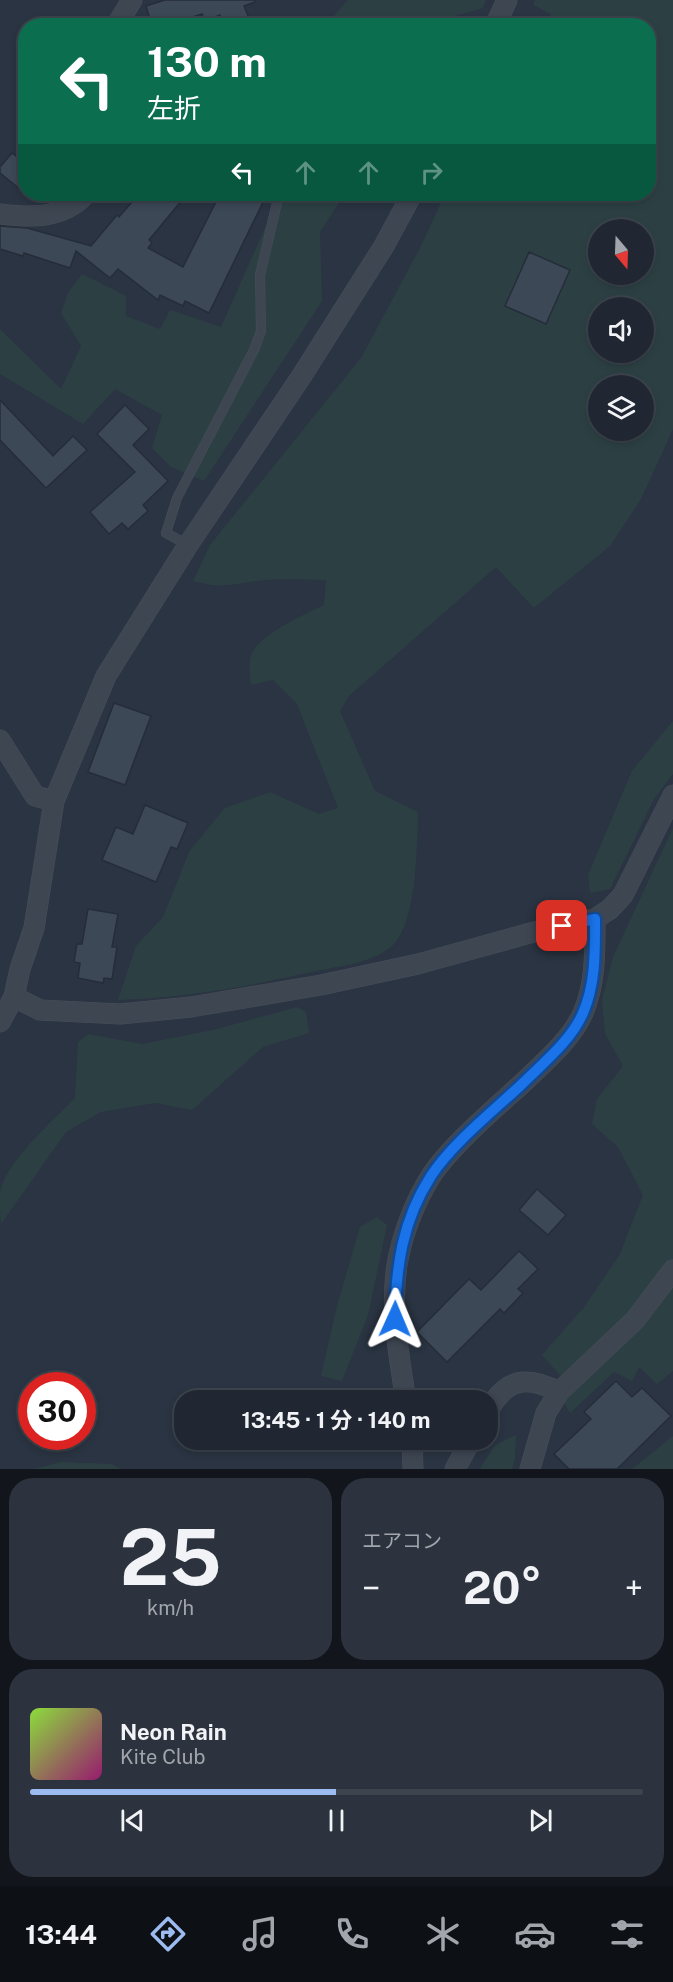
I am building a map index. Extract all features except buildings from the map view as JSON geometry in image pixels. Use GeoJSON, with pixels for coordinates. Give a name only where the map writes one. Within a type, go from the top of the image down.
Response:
{"type":"FeatureCollection","features":[{"type":"Feature","properties":{"kind":"street"},"geometry":{"type":"LineString","coordinates":[[121,18],[132,0]]}},
{"type":"Feature","properties":{"kind":"street"},"geometry":{"type":"LineString","coordinates":[[499,18],[507,0]]}},
{"type":"Feature","properties":{"kind":"street"},"geometry":{"type":"LineString","coordinates":[[0,214],[29,218],[54,213],[78,201]]}},
{"type":"Feature","properties":{"kind":"street"},"geometry":{"type":"LineString","coordinates":[[0,1022],[14,997],[20,969],[34,928],[54,801],[106,676],[188,545],[301,377],[384,246],[408,201]]}},
{"type":"Feature","properties":{"kind":"street"},"geometry":{"type":"LineString","coordinates":[[0,740],[34,796],[54,801]]}},
{"type":"Feature","properties":{"kind":"street"},"geometry":{"type":"LineString","coordinates":[[14,997],[40,1010],[120,1014],[191,1007],[321,985],[408,966],[530,933],[595,919],[610,909],[623,895],[673,795]]}},
{"type":"Feature","properties":{"kind":"street"},"geometry":{"type":"LineString","coordinates":[[405,1390],[395,1319],[395,1291],[397,1265],[417,1203],[432,1175],[464,1139],[549,1058],[583,1014],[592,986],[595,919]]}},
{"type":"Feature","properties":{"kind":"street"},"geometry":{"type":"LineString","coordinates":[[530,1469],[546,1413],[559,1392],[635,1320],[673,1270]]}},
{"type":"Feature","properties":{"kind":"street"},"geometry":{"type":"LineString","coordinates":[[498,1397],[505,1387],[517,1382],[530,1381],[545,1384],[559,1392]]}},
{"type":"Feature","properties":{"kind":"street"},"geometry":{"type":"LineString","coordinates":[[412,1450],[413,1469]]}},
{"type":"Feature","properties":{"kind":"street"},"geometry":{"type":"LineString","coordinates":[[455,1469],[465,1450]]}},
{"type":"Feature","properties":{"kind":"lane"},"geometry":{"type":"LineString","coordinates":[[188,545],[166,533],[177,498],[254,350],[261,331],[260,275],[277,201]]}},
{"type":"Feature","properties":{"kind":"green space"},"geometry":{"type":"Polygon","coordinates":[[[348,0],[486,0],[483,8],[448,18],[332,18],[348,0]]]}},
{"type":"Feature","properties":{"kind":"green space"},"geometry":{"type":"Polygon","coordinates":[[[535,0],[673,0],[673,429],[641,499],[610,546],[534,608],[496,567],[349,696],[340,711],[375,791],[418,812],[416,862],[411,901],[401,934],[393,945],[376,956],[356,963],[267,982],[193,994],[118,1000],[136,946],[163,917],[190,850],[225,808],[270,792],[319,814],[338,808],[297,704],[273,680],[251,685],[250,671],[252,652],[261,642],[287,624],[324,605],[326,580],[273,579],[230,585],[193,581],[210,545],[361,358],[421,246],[442,201],[656,201],[656,18],[550,18],[551,14],[533,5],[535,0]]]}},
{"type":"Feature","properties":{"kind":"green space"},"geometry":{"type":"Polygon","coordinates":[[[277,201],[340,201],[320,232],[322,301],[204,481],[171,467],[152,448],[162,415],[115,389],[83,424],[0,374],[0,329],[61,389],[81,346],[61,313],[68,293],[82,274],[126,296],[126,316],[160,329],[170,310],[221,327],[277,201]]]}},
{"type":"Feature","properties":{"kind":"green space"},"geometry":{"type":"Polygon","coordinates":[[[673,721],[673,774],[654,799],[610,889],[590,893],[588,875],[632,771],[673,721]]]}},
{"type":"Feature","properties":{"kind":"green space"},"geometry":{"type":"Polygon","coordinates":[[[673,828],[673,1371],[657,1384],[639,1367],[632,1381],[614,1372],[570,1413],[564,1402],[574,1391],[542,1355],[585,1306],[620,1254],[643,1195],[618,1147],[592,1124],[597,1099],[623,1066],[605,1034],[602,1000],[613,957],[673,828]]]}},
{"type":"Feature","properties":{"kind":"green space"},"geometry":{"type":"Polygon","coordinates":[[[297,1007],[306,1012],[309,1033],[263,1047],[192,1110],[155,1103],[101,1112],[66,1132],[1,1224],[0,1192],[4,1180],[32,1142],[75,1098],[78,1042],[88,1034],[142,1044],[213,1030],[297,1007]]]}},
{"type":"Feature","properties":{"kind":"green space"},"geometry":{"type":"Polygon","coordinates":[[[377,1217],[387,1225],[368,1315],[342,1381],[321,1376],[337,1306],[360,1227],[377,1217]]]}},
{"type":"Feature","properties":{"kind":"green space"},"geometry":{"type":"Polygon","coordinates":[[[516,1435],[515,1459],[512,1469],[480,1469],[492,1450],[498,1450],[498,1444],[516,1435]]]}},
{"type":"Feature","properties":{"kind":"green space"},"geometry":{"type":"Polygon","coordinates":[[[673,1436],[673,1469],[632,1469],[673,1436]]]}},
{"type":"Feature","properties":{"kind":"green space"},"geometry":{"type":"Polygon","coordinates":[[[61,1462],[112,1464],[121,1469],[34,1469],[61,1462]]]}},
{"type":"Feature","properties":{"kind":"route"},"geometry":{"type":"LineString","coordinates":[[395,1319],[397,1265],[417,1203],[432,1175],[464,1139],[549,1058],[583,1014],[592,986],[595,919],[562,926]]}}]}
